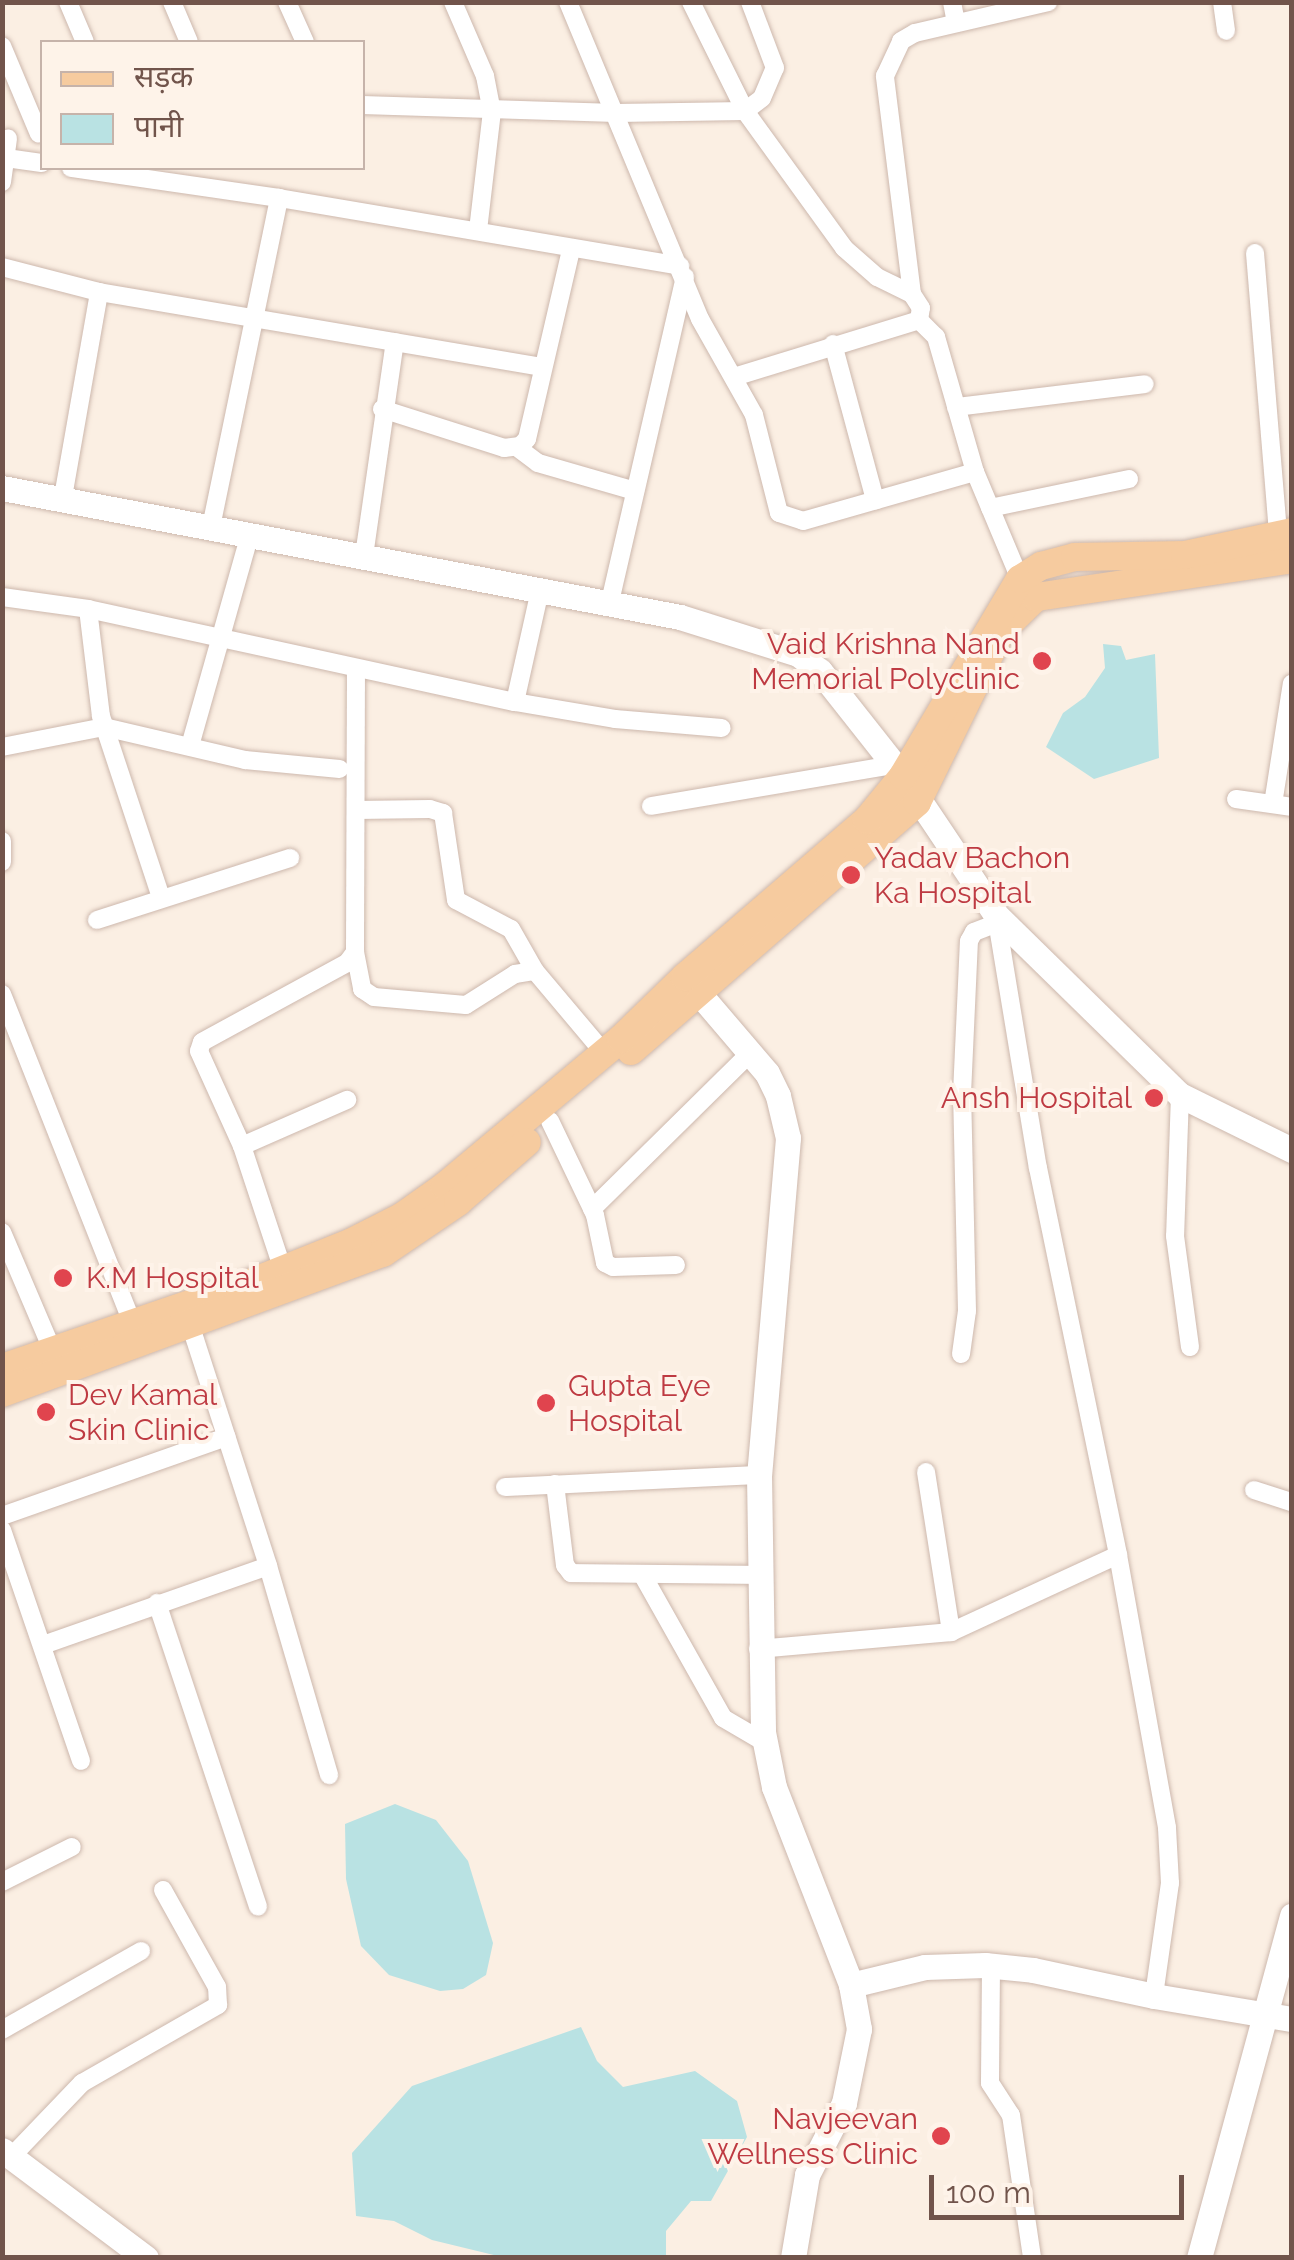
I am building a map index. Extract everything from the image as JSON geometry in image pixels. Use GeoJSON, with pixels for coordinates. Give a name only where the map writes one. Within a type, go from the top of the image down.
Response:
{"type":"FeatureCollection","features":[{"type":"Feature","properties":{"kind":"main road"},"geometry":{"type":"LineString","coordinates":[[2,1368],[58,1361],[190,1327],[384,1254],[458,1202],[550,1121],[867,820],[1020,578],[1040,566],[1075,557],[1186,555],[1287,542]]}},
{"type":"Feature","properties":{"kind":"main road"},"geometry":{"type":"LineString","coordinates":[[2,1392],[132,1323],[283,1270],[403,1216],[917,802],[1001,631],[1036,597],[1100,584],[1211,574],[1287,542]]}},
{"type":"Feature","properties":{"kind":"street"},"geometry":{"type":"LineString","coordinates":[[68,2],[84,40]]}},
{"type":"Feature","properties":{"kind":"street"},"geometry":{"type":"LineString","coordinates":[[172,2],[188,40]]}},
{"type":"Feature","properties":{"kind":"street"},"geometry":{"type":"LineString","coordinates":[[288,2],[304,40]]}},
{"type":"Feature","properties":{"kind":"street"},"geometry":{"type":"LineString","coordinates":[[454,2],[484,76],[492,111],[478,230]]}},
{"type":"Feature","properties":{"kind":"street"},"geometry":{"type":"LineString","coordinates":[[568,2],[708,335],[759,429],[774,502],[783,517],[802,521],[975,472]]}},
{"type":"Feature","properties":{"kind":"street"},"geometry":{"type":"LineString","coordinates":[[691,2],[745,111],[844,248],[877,277],[912,294]]}},
{"type":"Feature","properties":{"kind":"street"},"geometry":{"type":"LineString","coordinates":[[365,105],[616,113],[745,111],[762,98],[774,68],[750,2]]}},
{"type":"Feature","properties":{"kind":"street"},"geometry":{"type":"LineString","coordinates":[[952,2],[956,24]]}},
{"type":"Feature","properties":{"kind":"street"},"geometry":{"type":"LineString","coordinates":[[1020,578],[975,472],[936,337],[920,320],[921,308],[912,294],[885,76],[900,41],[915,33],[1048,2]]}},
{"type":"Feature","properties":{"kind":"street"},"geometry":{"type":"LineString","coordinates":[[1222,2],[1226,31]]}},
{"type":"Feature","properties":{"kind":"street"},"geometry":{"type":"LineString","coordinates":[[2,46],[40,132]]}},
{"type":"Feature","properties":{"kind":"street"},"geometry":{"type":"LineString","coordinates":[[2,182],[5,138],[40,134]]}},
{"type":"Feature","properties":{"kind":"street"},"geometry":{"type":"LineString","coordinates":[[6,158],[40,163]]}},
{"type":"Feature","properties":{"kind":"street"},"geometry":{"type":"LineString","coordinates":[[86,170],[478,230],[682,272]]}},
{"type":"Feature","properties":{"kind":"street"},"geometry":{"type":"LineString","coordinates":[[210,527],[279,198]]}},
{"type":"Feature","properties":{"kind":"street"},"geometry":{"type":"LineString","coordinates":[[518,448],[527,438],[571,250]]}},
{"type":"Feature","properties":{"kind":"street"},"geometry":{"type":"LineString","coordinates":[[1255,253],[1287,542]]}},
{"type":"Feature","properties":{"kind":"street"},"geometry":{"type":"LineString","coordinates":[[2,268],[99,292],[543,367]]}},
{"type":"Feature","properties":{"kind":"street"},"geometry":{"type":"LineString","coordinates":[[609,606],[682,272]]}},
{"type":"Feature","properties":{"kind":"street"},"geometry":{"type":"LineString","coordinates":[[63,496],[99,292]]}},
{"type":"Feature","properties":{"kind":"street"},"geometry":{"type":"LineString","coordinates":[[734,378],[920,320]]}},
{"type":"Feature","properties":{"kind":"street"},"geometry":{"type":"LineString","coordinates":[[364,556],[382,408],[395,342]]}},
{"type":"Feature","properties":{"kind":"street"},"geometry":{"type":"LineString","coordinates":[[833,344],[875,500]]}},
{"type":"Feature","properties":{"kind":"street"},"geometry":{"type":"LineString","coordinates":[[956,406],[1145,384]]}},
{"type":"Feature","properties":{"kind":"street"},"geometry":{"type":"LineString","coordinates":[[382,408],[504,448],[518,448],[538,463],[635,490]]}},
{"type":"Feature","properties":{"kind":"street"},"geometry":{"type":"LineString","coordinates":[[990,508],[1130,479]]}},
{"type":"Feature","properties":{"kind":"street"},"geometry":{"type":"LineString","coordinates":[[2,488],[63,496],[249,538],[364,556],[680,617],[798,654],[820,671],[898,771],[997,919],[1180,1095],[1292,1150]]}},
{"type":"Feature","properties":{"kind":"street"},"geometry":{"type":"LineString","coordinates":[[190,746],[249,538]]}},
{"type":"Feature","properties":{"kind":"street"},"geometry":{"type":"LineString","coordinates":[[515,702],[540,590]]}},
{"type":"Feature","properties":{"kind":"street"},"geometry":{"type":"LineString","coordinates":[[2,597],[88,609],[515,702],[615,719],[722,728]]}},
{"type":"Feature","properties":{"kind":"street"},"geometry":{"type":"LineString","coordinates":[[88,609],[104,727],[160,897]]}},
{"type":"Feature","properties":{"kind":"street"},"geometry":{"type":"LineString","coordinates":[[356,669],[355,952],[362,989],[374,996],[466,1005],[515,974],[534,971]]}},
{"type":"Feature","properties":{"kind":"street"},"geometry":{"type":"LineString","coordinates":[[1236,798],[1282,805],[1292,683]]}},
{"type":"Feature","properties":{"kind":"street"},"geometry":{"type":"LineString","coordinates":[[2,748],[104,727],[246,760],[340,769]]}},
{"type":"Feature","properties":{"kind":"street"},"geometry":{"type":"LineString","coordinates":[[652,806],[898,771]]}},
{"type":"Feature","properties":{"kind":"street"},"geometry":{"type":"LineString","coordinates":[[356,810],[430,809],[443,814],[456,900],[510,928],[534,971],[604,1052]]}},
{"type":"Feature","properties":{"kind":"street"},"geometry":{"type":"LineString","coordinates":[[2,841],[2,862]]}},
{"type":"Feature","properties":{"kind":"street"},"geometry":{"type":"LineString","coordinates":[[97,920],[290,858]]}},
{"type":"Feature","properties":{"kind":"street"},"geometry":{"type":"LineString","coordinates":[[961,1354],[967,1299],[962,1094],[969,941],[974,932],[997,919]]}},
{"type":"Feature","properties":{"kind":"street"},"geometry":{"type":"LineString","coordinates":[[997,919],[1038,1168],[1118,1554],[1170,1859],[1154,1996]]}},
{"type":"Feature","properties":{"kind":"street"},"geometry":{"type":"LineString","coordinates":[[283,1270],[242,1146],[200,1057],[200,1045],[347,963],[355,952]]}},
{"type":"Feature","properties":{"kind":"street"},"geometry":{"type":"LineString","coordinates":[[693,985],[752,1051],[778,1096],[788,1138],[759,1475],[758,1649],[764,1742],[774,1787],[851,1986],[859,2029],[852,2078],[807,2176],[794,2229],[793,2258]]}},
{"type":"Feature","properties":{"kind":"street"},"geometry":{"type":"LineString","coordinates":[[2,994],[132,1323]]}},
{"type":"Feature","properties":{"kind":"street"},"geometry":{"type":"LineString","coordinates":[[592,1209],[752,1051]]}},
{"type":"Feature","properties":{"kind":"street"},"geometry":{"type":"LineString","coordinates":[[1180,1095],[1175,1236],[1190,1346]]}},
{"type":"Feature","properties":{"kind":"street"},"geometry":{"type":"LineString","coordinates":[[242,1146],[347,1100]]}},
{"type":"Feature","properties":{"kind":"street"},"geometry":{"type":"LineString","coordinates":[[550,1121],[592,1209],[608,1266],[676,1265]]}},
{"type":"Feature","properties":{"kind":"street"},"geometry":{"type":"LineString","coordinates":[[2,1232],[58,1361]]}},
{"type":"Feature","properties":{"kind":"street"},"geometry":{"type":"LineString","coordinates":[[190,1327],[268,1566],[329,1775]]}},
{"type":"Feature","properties":{"kind":"street"},"geometry":{"type":"LineString","coordinates":[[2,1516],[226,1437]]}},
{"type":"Feature","properties":{"kind":"street"},"geometry":{"type":"LineString","coordinates":[[926,1472],[951,1632]]}},
{"type":"Feature","properties":{"kind":"street"},"geometry":{"type":"LineString","coordinates":[[505,1487],[759,1475]]}},
{"type":"Feature","properties":{"kind":"street"},"geometry":{"type":"LineString","coordinates":[[556,1484],[567,1570],[758,1575]]}},
{"type":"Feature","properties":{"kind":"street"},"geometry":{"type":"LineString","coordinates":[[1254,1490],[1292,1502]]}},
{"type":"Feature","properties":{"kind":"street"},"geometry":{"type":"LineString","coordinates":[[2,1530],[80,1761]]}},
{"type":"Feature","properties":{"kind":"street"},"geometry":{"type":"LineString","coordinates":[[758,1649],[951,1632],[1118,1554]]}},
{"type":"Feature","properties":{"kind":"street"},"geometry":{"type":"LineString","coordinates":[[43,1645],[268,1566]]}},
{"type":"Feature","properties":{"kind":"street"},"geometry":{"type":"LineString","coordinates":[[642,1574],[723,1718],[764,1742]]}},
{"type":"Feature","properties":{"kind":"street"},"geometry":{"type":"LineString","coordinates":[[157,1603],[258,1907]]}},
{"type":"Feature","properties":{"kind":"street"},"geometry":{"type":"LineString","coordinates":[[2,1882],[72,1847]]}},
{"type":"Feature","properties":{"kind":"street"},"geometry":{"type":"LineString","coordinates":[[146,2258],[100,2227],[8,2152],[82,2082],[218,2005],[217,1988],[163,1890]]}},
{"type":"Feature","properties":{"kind":"street"},"geometry":{"type":"LineString","coordinates":[[1200,2258],[1292,1915]]}},
{"type":"Feature","properties":{"kind":"street"},"geometry":{"type":"LineString","coordinates":[[2,2030],[141,1951]]}},
{"type":"Feature","properties":{"kind":"street"},"geometry":{"type":"LineString","coordinates":[[851,1986],[926,1966],[990,1966],[1033,1970],[1154,1996],[1292,2019]]}},
{"type":"Feature","properties":{"kind":"street"},"geometry":{"type":"LineString","coordinates":[[990,1966],[990,2083],[1011,2114],[1032,2258]]}},
{"type":"Feature","properties":{"kind":"water"},"geometry":{"type":"Polygon","coordinates":[[[1103,644],[1121,646],[1126,660],[1155,654],[1159,758],[1094,779],[1046,747],[1063,713],[1085,697],[1105,668],[1103,644]]]}},
{"type":"Feature","properties":{"kind":"water"},"geometry":{"type":"Polygon","coordinates":[[[395,1804],[436,1820],[468,1861],[493,1943],[486,1975],[463,1989],[440,1991],[389,1975],[361,1946],[346,1879],[345,1824],[395,1804]]]}},
{"type":"Feature","properties":{"kind":"water"},"geometry":{"type":"Polygon","coordinates":[[[581,2027],[597,2061],[623,2087],[695,2071],[737,2101],[747,2137],[711,2201],[691,2201],[666,2231],[666,2257],[502,2257],[432,2240],[394,2221],[356,2216],[352,2153],[412,2086],[581,2027]]]}},
{"type":"Feature","properties":{"kind":"place","name":"Vaid Krishna Nand Memorial Polyclinic"},"geometry":{"type":"Point","coordinates":[1042,661]}},
{"type":"Feature","properties":{"kind":"place","name":"Yadav Bachon Ka Hospital"},"geometry":{"type":"Point","coordinates":[851,875]}},
{"type":"Feature","properties":{"kind":"place","name":"Ansh Hospital"},"geometry":{"type":"Point","coordinates":[1154,1098]}},
{"type":"Feature","properties":{"kind":"place","name":"K.M Hospital"},"geometry":{"type":"Point","coordinates":[63,1278]}},
{"type":"Feature","properties":{"kind":"place","name":"Gupta Eye Hospital"},"geometry":{"type":"Point","coordinates":[546,1403]}},
{"type":"Feature","properties":{"kind":"place","name":"Dev Kamal Skin Clinic"},"geometry":{"type":"Point","coordinates":[46,1412]}},
{"type":"Feature","properties":{"kind":"place","name":"Navjeevan Wellness Clinic"},"geometry":{"type":"Point","coordinates":[941,2136]}}]}
